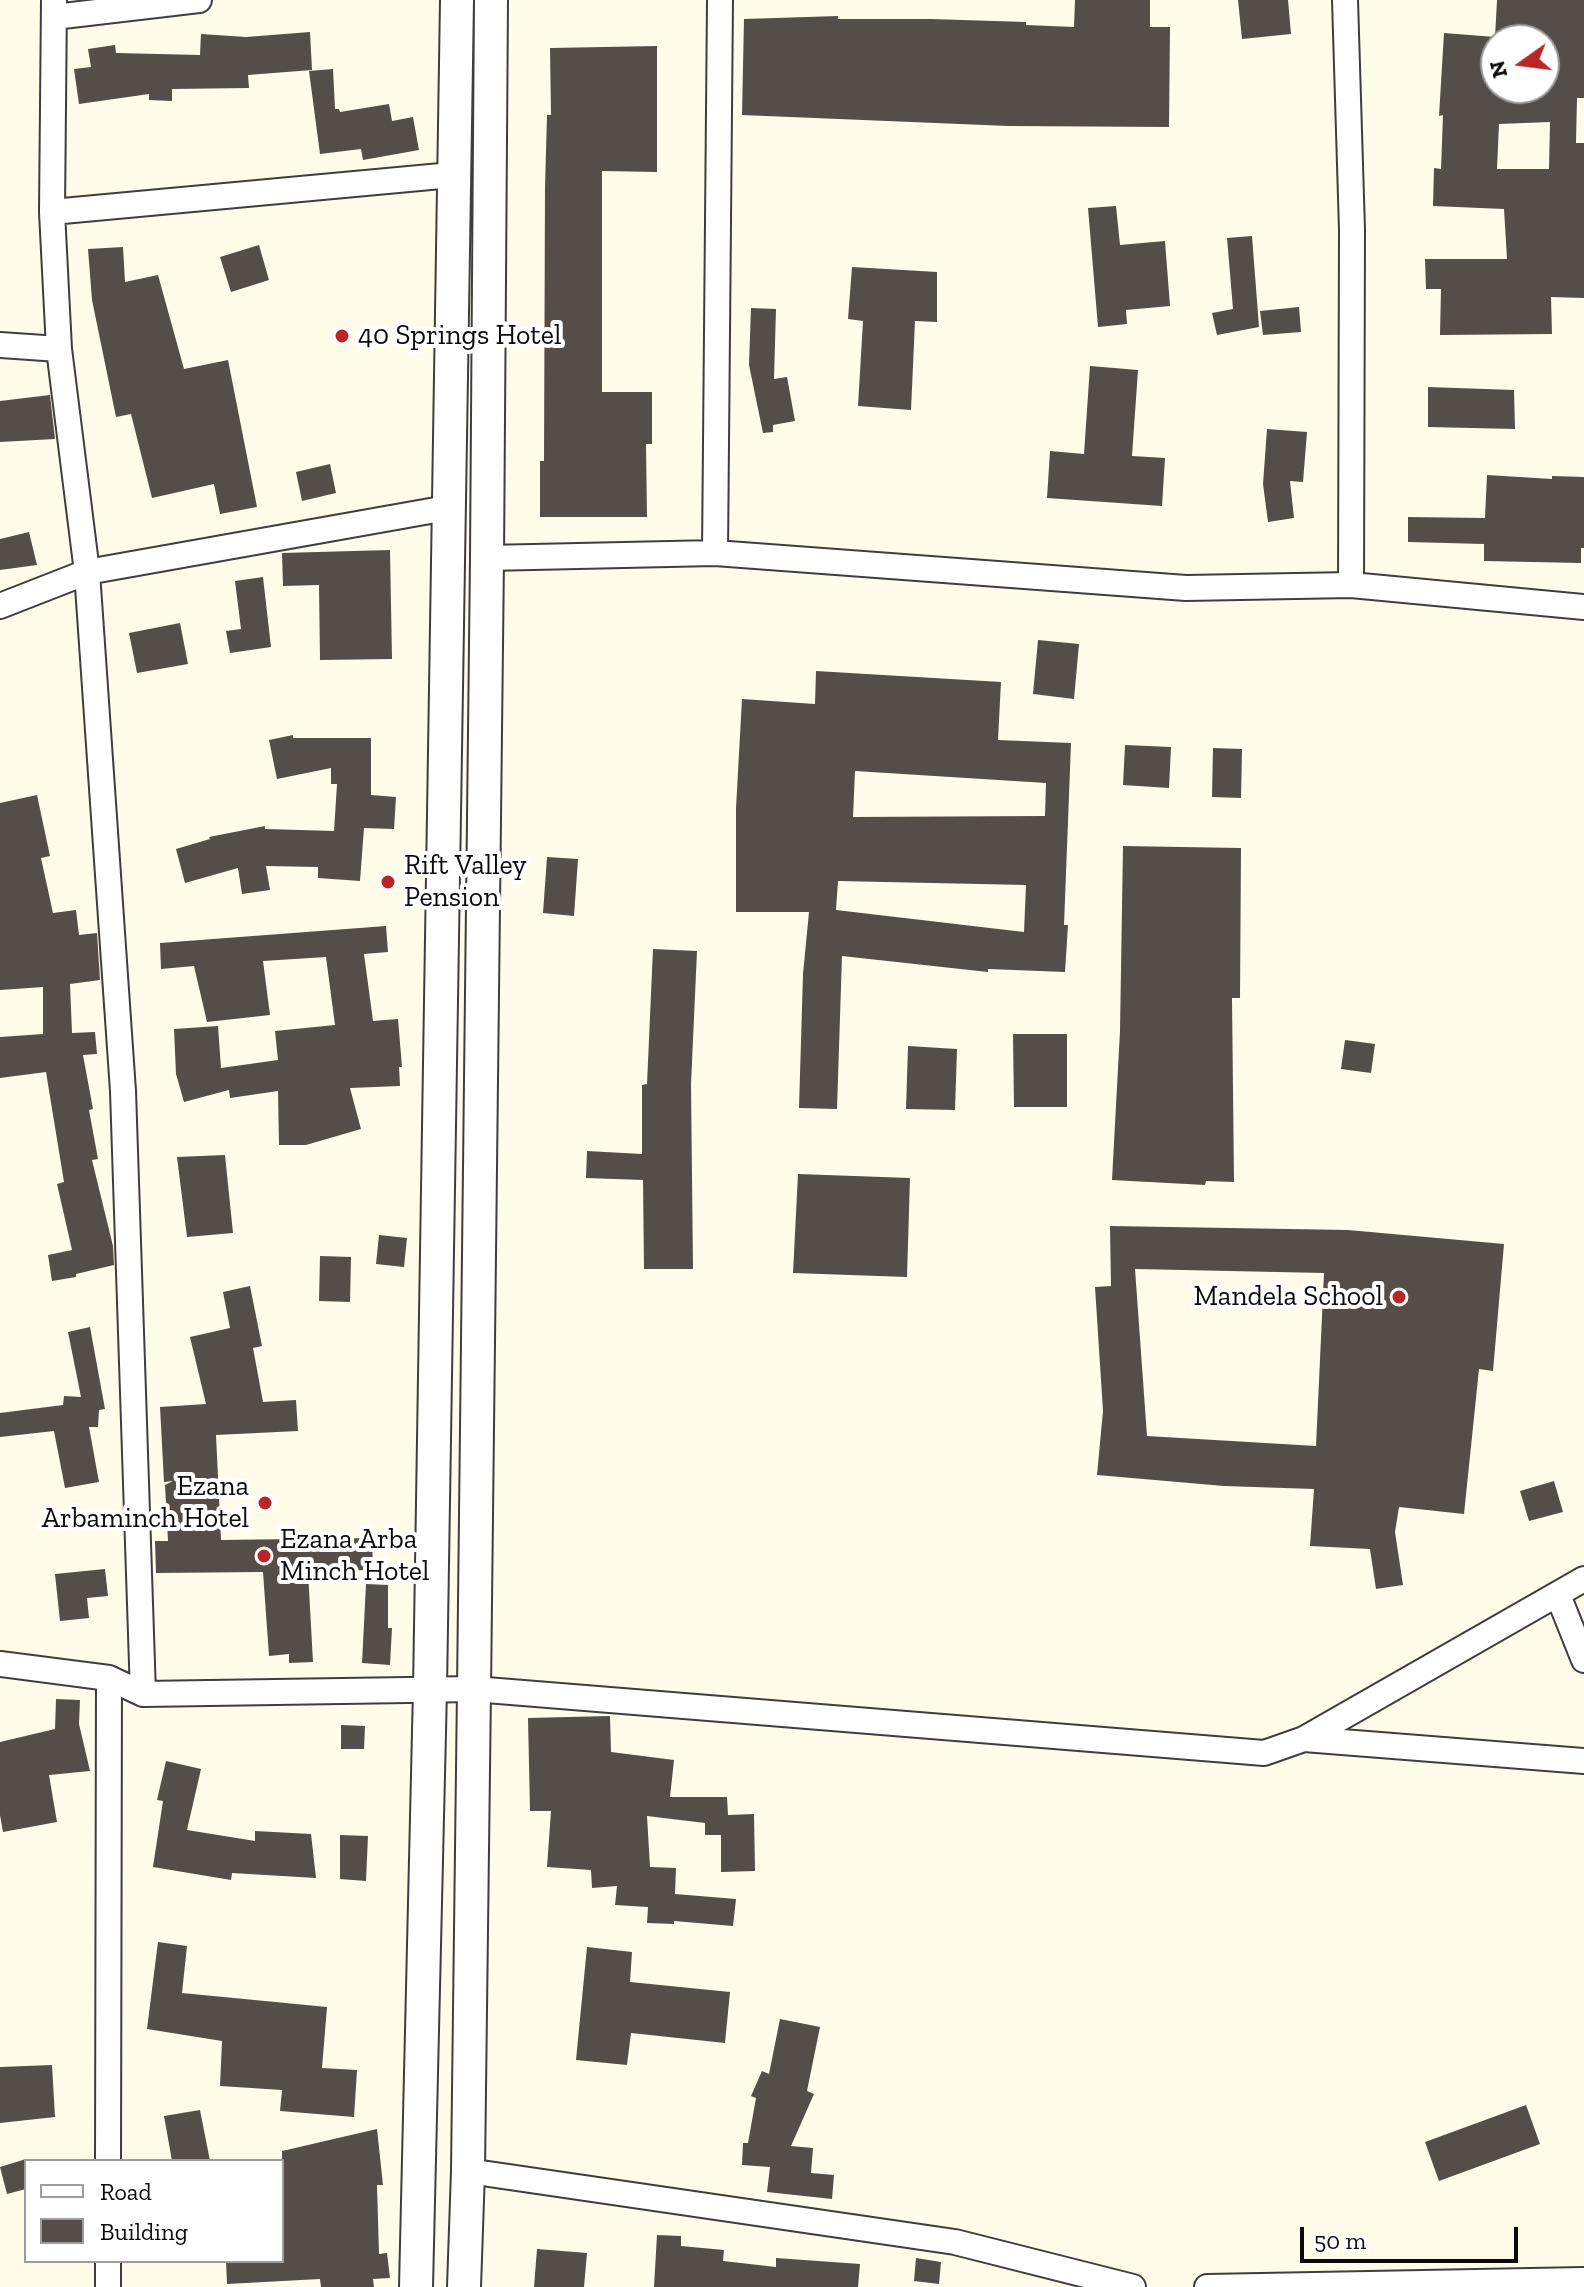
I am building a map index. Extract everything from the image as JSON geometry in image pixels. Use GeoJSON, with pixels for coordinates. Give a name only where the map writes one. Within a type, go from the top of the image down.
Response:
{"type":"FeatureCollection","features":[{"type":"Feature","properties":{"kind":"street"},"geometry":{"type":"LineString","coordinates":[[143,1694],[123,1091],[87,572],[59,349],[52,212],[54,8],[199,0]]}},
{"type":"Feature","properties":{"kind":"street"},"geometry":{"type":"LineString","coordinates":[[416,2287],[430,1689],[457,0]]}},
{"type":"Feature","properties":{"kind":"street"},"geometry":{"type":"LineString","coordinates":[[464,2287],[474,1689],[491,0]]}},
{"type":"Feature","properties":{"kind":"street"},"geometry":{"type":"LineString","coordinates":[[715,553],[720,0]]}},
{"type":"Feature","properties":{"kind":"street"},"geometry":{"type":"LineString","coordinates":[[1345,0],[1352,230],[1351,585]]}},
{"type":"Feature","properties":{"kind":"street"},"geometry":{"type":"LineString","coordinates":[[52,212],[452,175]]}},
{"type":"Feature","properties":{"kind":"street"},"geometry":{"type":"LineString","coordinates":[[0,345],[59,349]]}},
{"type":"Feature","properties":{"kind":"street"},"geometry":{"type":"LineString","coordinates":[[0,606],[87,572],[447,508]]}},
{"type":"Feature","properties":{"kind":"street"},"geometry":{"type":"LineString","coordinates":[[487,558],[715,553],[1186,588],[1351,585],[1584,607]]}},
{"type":"Feature","properties":{"kind":"street"},"geometry":{"type":"LineString","coordinates":[[0,1664],[109,1678],[143,1694],[474,1689],[1264,1753],[1304,1739],[1584,1579]]}},
{"type":"Feature","properties":{"kind":"street"},"geometry":{"type":"LineString","coordinates":[[1558,1595],[1584,1660]]}},
{"type":"Feature","properties":{"kind":"street"},"geometry":{"type":"LineString","coordinates":[[108,2159],[109,1678]]}},
{"type":"Feature","properties":{"kind":"street"},"geometry":{"type":"LineString","coordinates":[[1304,1739],[1584,1761]]}},
{"type":"Feature","properties":{"kind":"street"},"geometry":{"type":"LineString","coordinates":[[468,2171],[955,2242],[1078,2281],[1133,2287]]}},
{"type":"Feature","properties":{"kind":"street"},"geometry":{"type":"LineString","coordinates":[[108,2263],[108,2287]]}},
{"type":"Feature","properties":{"kind":"street"},"geometry":{"type":"LineString","coordinates":[[1207,2287],[1584,2280]]}},
{"type":"Feature","properties":{"kind":"building"},"geometry":{"type":"Polygon","coordinates":[[[1075,0],[1150,0],[1150,27],[1170,27],[1169,127],[1008,126],[742,115],[744,19],[838,16],[838,19],[1026,22],[1026,25],[1074,27],[1075,0]]]}},
{"type":"Feature","properties":{"kind":"building"},"geometry":{"type":"Polygon","coordinates":[[[1238,0],[1288,0],[1291,34],[1242,39],[1238,0]]]}},
{"type":"Feature","properties":{"kind":"building"},"geometry":{"type":"Polygon","coordinates":[[[1497,0],[1584,0],[1584,98],[1577,98],[1576,143],[1584,143],[1584,298],[1551,297],[1552,334],[1440,335],[1441,289],[1426,289],[1425,259],[1507,259],[1504,209],[1433,206],[1434,168],[1441,169],[1443,115],[1439,116],[1444,33],[1480,36],[1480,104],[1560,104],[1560,24],[1496,24],[1497,0]],[[1550,122],[1499,124],[1497,169],[1549,169],[1550,122]]]}},
{"type":"Feature","properties":{"kind":"building"},"geometry":{"type":"Polygon","coordinates":[[[310,32],[312,70],[248,75],[249,88],[172,89],[172,101],[149,100],[149,94],[79,104],[74,69],[91,67],[88,49],[115,45],[116,53],[200,55],[201,34],[246,37],[310,32]]]}},
{"type":"Feature","properties":{"kind":"building"},"geometry":{"type":"Polygon","coordinates":[[[657,46],[657,172],[602,171],[602,392],[652,392],[652,444],[646,444],[647,517],[540,517],[540,461],[544,461],[545,187],[547,115],[551,115],[550,48],[657,46]]]}},
{"type":"Feature","properties":{"kind":"building"},"geometry":{"type":"Polygon","coordinates":[[[333,69],[335,109],[340,112],[389,104],[392,121],[413,117],[419,150],[363,160],[361,149],[320,154],[309,71],[333,69]]]}},
{"type":"Feature","properties":{"kind":"building"},"geometry":{"type":"Polygon","coordinates":[[[1116,206],[1120,245],[1165,241],[1170,306],[1126,310],[1127,324],[1098,327],[1088,208],[1116,206]]]}},
{"type":"Feature","properties":{"kind":"building"},"geometry":{"type":"Polygon","coordinates":[[[1252,236],[1259,327],[1217,335],[1212,313],[1233,309],[1227,238],[1252,236]]]}},
{"type":"Feature","properties":{"kind":"building"},"geometry":{"type":"Polygon","coordinates":[[[259,245],[269,280],[231,292],[220,257],[259,245]]]}},
{"type":"Feature","properties":{"kind":"building"},"geometry":{"type":"Polygon","coordinates":[[[123,247],[125,282],[158,275],[184,369],[228,360],[257,507],[220,514],[214,484],[152,498],[131,414],[116,417],[92,300],[88,249],[123,247]]]}},
{"type":"Feature","properties":{"kind":"building"},"geometry":{"type":"Polygon","coordinates":[[[852,267],[937,272],[937,322],[915,321],[911,410],[858,406],[863,321],[848,319],[852,267]]]}},
{"type":"Feature","properties":{"kind":"building"},"geometry":{"type":"Polygon","coordinates":[[[1299,307],[1301,332],[1263,335],[1260,311],[1299,307]]]}},
{"type":"Feature","properties":{"kind":"building"},"geometry":{"type":"Polygon","coordinates":[[[751,308],[776,309],[774,379],[787,377],[795,421],[773,425],[773,432],[763,433],[749,365],[751,308]]]}},
{"type":"Feature","properties":{"kind":"building"},"geometry":{"type":"Polygon","coordinates":[[[1090,366],[1138,370],[1132,456],[1165,458],[1162,506],[1047,498],[1050,451],[1084,454],[1090,366]]]}},
{"type":"Feature","properties":{"kind":"building"},"geometry":{"type":"Polygon","coordinates":[[[1428,387],[1514,390],[1515,429],[1428,427],[1428,387]]]}},
{"type":"Feature","properties":{"kind":"building"},"geometry":{"type":"Polygon","coordinates":[[[50,395],[55,439],[0,442],[0,401],[50,395]]]}},
{"type":"Feature","properties":{"kind":"building"},"geometry":{"type":"Polygon","coordinates":[[[1267,429],[1307,432],[1303,482],[1290,481],[1294,518],[1268,522],[1263,484],[1267,429]]]}},
{"type":"Feature","properties":{"kind":"building"},"geometry":{"type":"Polygon","coordinates":[[[330,464],[336,493],[302,501],[296,472],[330,464]]]}},
{"type":"Feature","properties":{"kind":"building"},"geometry":{"type":"Polygon","coordinates":[[[1487,475],[1552,479],[1552,476],[1584,477],[1584,548],[1581,548],[1581,563],[1484,561],[1484,544],[1408,542],[1408,517],[1485,518],[1487,475]]]}},
{"type":"Feature","properties":{"kind":"building"},"geometry":{"type":"Polygon","coordinates":[[[29,532],[37,565],[0,570],[0,539],[29,532]]]}},
{"type":"Feature","properties":{"kind":"building"},"geometry":{"type":"Polygon","coordinates":[[[390,550],[392,659],[320,660],[319,585],[283,586],[282,553],[390,550]]]}},
{"type":"Feature","properties":{"kind":"building"},"geometry":{"type":"Polygon","coordinates":[[[263,577],[271,647],[230,653],[226,631],[241,629],[235,581],[263,577]]]}},
{"type":"Feature","properties":{"kind":"building"},"geometry":{"type":"Polygon","coordinates":[[[180,623],[188,664],[137,673],[129,633],[180,623]]]}},
{"type":"Feature","properties":{"kind":"building"},"geometry":{"type":"Polygon","coordinates":[[[1038,640],[1079,644],[1074,699],[1033,694],[1038,640]]]}},
{"type":"Feature","properties":{"kind":"building"},"geometry":{"type":"Polygon","coordinates":[[[816,671],[1001,682],[998,740],[1071,743],[1065,972],[988,969],[988,972],[842,956],[837,1109],[799,1108],[803,974],[809,912],[736,912],[736,808],[742,699],[815,704],[816,671]],[[855,771],[853,817],[1045,816],[1046,783],[855,771]],[[838,881],[836,910],[1024,932],[1026,885],[838,881]]]}},
{"type":"Feature","properties":{"kind":"building"},"geometry":{"type":"Polygon","coordinates":[[[293,735],[293,738],[371,738],[371,795],[396,797],[394,829],[364,828],[360,881],[318,878],[318,867],[266,866],[270,890],[242,894],[238,868],[185,883],[176,849],[209,837],[265,826],[265,829],[334,831],[337,784],[331,784],[331,768],[277,779],[269,740],[293,735]]]}},
{"type":"Feature","properties":{"kind":"building"},"geometry":{"type":"Polygon","coordinates":[[[1125,745],[1171,747],[1169,788],[1123,785],[1125,745]]]}},
{"type":"Feature","properties":{"kind":"building"},"geometry":{"type":"Polygon","coordinates":[[[1213,748],[1242,749],[1241,798],[1212,797],[1213,748]]]}},
{"type":"Feature","properties":{"kind":"building"},"geometry":{"type":"Polygon","coordinates":[[[37,795],[50,856],[41,858],[53,913],[76,910],[79,935],[97,933],[100,980],[70,984],[72,1033],[95,1032],[97,1054],[83,1055],[98,1159],[92,1160],[113,1246],[114,1265],[52,1281],[48,1255],[72,1250],[57,1184],[64,1182],[46,1072],[0,1078],[0,1037],[43,1034],[43,987],[0,990],[0,803],[37,795]]]}},
{"type":"Feature","properties":{"kind":"building"},"geometry":{"type":"Polygon","coordinates":[[[1123,846],[1241,848],[1240,998],[1232,998],[1234,1182],[1206,1181],[1205,1185],[1112,1180],[1120,1031],[1123,846]]]}},
{"type":"Feature","properties":{"kind":"building"},"geometry":{"type":"Polygon","coordinates":[[[547,857],[578,859],[574,916],[543,913],[547,857]]]}},
{"type":"Feature","properties":{"kind":"building"},"geometry":{"type":"Polygon","coordinates":[[[386,926],[388,952],[364,954],[373,1021],[398,1019],[402,1067],[399,1067],[400,1086],[350,1088],[361,1129],[306,1145],[279,1145],[278,1091],[230,1098],[229,1090],[184,1102],[176,1074],[174,1029],[218,1026],[221,1068],[278,1060],[275,1031],[335,1025],[326,957],[263,961],[270,1015],[207,1022],[194,966],[161,969],[160,943],[386,926]]]}},
{"type":"Feature","properties":{"kind":"building"},"geometry":{"type":"Polygon","coordinates":[[[653,949],[697,951],[691,1084],[693,1269],[644,1269],[643,1180],[586,1178],[587,1151],[642,1154],[642,1085],[647,1084],[653,949]]]}},
{"type":"Feature","properties":{"kind":"building"},"geometry":{"type":"Polygon","coordinates":[[[1013,1034],[1067,1034],[1067,1107],[1014,1107],[1013,1034]]]}},
{"type":"Feature","properties":{"kind":"building"},"geometry":{"type":"Polygon","coordinates":[[[1345,1040],[1375,1044],[1371,1073],[1341,1069],[1345,1040]]]}},
{"type":"Feature","properties":{"kind":"building"},"geometry":{"type":"Polygon","coordinates":[[[908,1046],[957,1049],[955,1110],[906,1109],[908,1046]]]}},
{"type":"Feature","properties":{"kind":"building"},"geometry":{"type":"Polygon","coordinates":[[[225,1155],[233,1233],[187,1237],[177,1157],[225,1155]]]}},
{"type":"Feature","properties":{"kind":"building"},"geometry":{"type":"Polygon","coordinates":[[[798,1174],[910,1178],[907,1277],[793,1273],[798,1174]]]}},
{"type":"Feature","properties":{"kind":"building"},"geometry":{"type":"Polygon","coordinates":[[[1110,1226],[1348,1230],[1504,1244],[1493,1371],[1479,1369],[1464,1514],[1399,1507],[1395,1532],[1403,1585],[1376,1589],[1370,1549],[1310,1546],[1314,1489],[1224,1486],[1097,1475],[1103,1411],[1095,1287],[1111,1286],[1110,1226]],[[1135,1269],[1147,1436],[1316,1446],[1324,1273],[1135,1269]]]}},
{"type":"Feature","properties":{"kind":"building"},"geometry":{"type":"Polygon","coordinates":[[[379,1235],[407,1238],[404,1267],[376,1264],[379,1235]]]}},
{"type":"Feature","properties":{"kind":"building"},"geometry":{"type":"Polygon","coordinates":[[[320,1256],[351,1257],[350,1302],[319,1301],[320,1256]]]}},
{"type":"Feature","properties":{"kind":"building"},"geometry":{"type":"Polygon","coordinates":[[[250,1286],[262,1346],[253,1348],[263,1402],[296,1400],[298,1431],[216,1435],[221,1540],[372,1538],[373,1570],[308,1571],[313,1662],[289,1663],[289,1654],[269,1656],[263,1572],[156,1573],[155,1541],[168,1541],[165,1485],[173,1481],[164,1482],[160,1407],[206,1404],[190,1337],[230,1328],[223,1292],[250,1286]]]}},
{"type":"Feature","properties":{"kind":"building"},"geometry":{"type":"Polygon","coordinates":[[[90,1327],[105,1409],[99,1410],[98,1427],[89,1427],[99,1482],[65,1488],[54,1431],[0,1437],[0,1413],[63,1405],[64,1396],[81,1397],[68,1332],[90,1327]]]}},
{"type":"Feature","properties":{"kind":"building"},"geometry":{"type":"Polygon","coordinates":[[[1554,1481],[1563,1512],[1529,1521],[1520,1491],[1554,1481]]]}},
{"type":"Feature","properties":{"kind":"building"},"geometry":{"type":"Polygon","coordinates":[[[105,1569],[108,1596],[87,1598],[89,1618],[60,1621],[55,1574],[105,1569]]]}},
{"type":"Feature","properties":{"kind":"building"},"geometry":{"type":"Polygon","coordinates":[[[366,1584],[388,1585],[388,1628],[392,1628],[390,1665],[362,1663],[366,1584]]]}},
{"type":"Feature","properties":{"kind":"building"},"geometry":{"type":"Polygon","coordinates":[[[56,1699],[80,1700],[79,1724],[90,1771],[49,1775],[57,1822],[3,1832],[0,1815],[0,1742],[55,1729],[56,1699]]]}},
{"type":"Feature","properties":{"kind":"building"},"geometry":{"type":"Polygon","coordinates":[[[610,1716],[611,1752],[674,1760],[670,1797],[727,1797],[728,1815],[754,1814],[755,1871],[721,1872],[721,1835],[705,1835],[705,1823],[647,1816],[650,1867],[676,1868],[675,1894],[736,1899],[733,1926],[674,1921],[674,1924],[647,1923],[648,1907],[615,1905],[617,1886],[592,1888],[591,1870],[547,1867],[551,1811],[530,1811],[528,1718],[610,1716]]]}},
{"type":"Feature","properties":{"kind":"building"},"geometry":{"type":"Polygon","coordinates":[[[341,1725],[365,1726],[364,1749],[341,1749],[341,1725]]]}},
{"type":"Feature","properties":{"kind":"building"},"geometry":{"type":"Polygon","coordinates":[[[166,1761],[201,1769],[187,1830],[255,1841],[255,1831],[311,1834],[316,1878],[232,1873],[231,1880],[153,1867],[163,1801],[157,1800],[166,1761]]]}},
{"type":"Feature","properties":{"kind":"building"},"geometry":{"type":"Polygon","coordinates":[[[340,1835],[368,1836],[366,1881],[340,1879],[340,1835]]]}},
{"type":"Feature","properties":{"kind":"building"},"geometry":{"type":"Polygon","coordinates":[[[158,1942],[187,1946],[182,1993],[327,2007],[322,2068],[357,2070],[354,2117],[280,2111],[282,2090],[220,2086],[222,2041],[147,2029],[158,1942]]]}},
{"type":"Feature","properties":{"kind":"building"},"geometry":{"type":"Polygon","coordinates":[[[587,1947],[632,1952],[630,1982],[730,1992],[725,2043],[631,2033],[627,2065],[576,2060],[587,1947]]]}},
{"type":"Feature","properties":{"kind":"building"},"geometry":{"type":"Polygon","coordinates":[[[780,2019],[820,2027],[807,2091],[814,2094],[791,2146],[813,2148],[811,2173],[834,2175],[832,2199],[767,2192],[770,2167],[742,2165],[743,2143],[748,2143],[756,2098],[751,2096],[762,2071],[769,2074],[780,2019]]]}},
{"type":"Feature","properties":{"kind":"building"},"geometry":{"type":"Polygon","coordinates":[[[52,2065],[55,2117],[0,2123],[0,2067],[52,2065]]]}},
{"type":"Feature","properties":{"kind":"building"},"geometry":{"type":"Polygon","coordinates":[[[1526,2105],[1540,2144],[1439,2181],[1425,2142],[1526,2105]]]}},
{"type":"Feature","properties":{"kind":"building"},"geometry":{"type":"Polygon","coordinates":[[[200,2110],[210,2159],[172,2159],[164,2116],[200,2110]]]}},
{"type":"Feature","properties":{"kind":"building"},"geometry":{"type":"Polygon","coordinates":[[[377,2129],[383,2185],[377,2185],[379,2254],[387,2253],[390,2278],[373,2279],[374,2287],[321,2287],[320,2279],[227,2284],[226,2263],[284,2263],[282,2151],[377,2129]]]}},
{"type":"Feature","properties":{"kind":"building"},"geometry":{"type":"Polygon","coordinates":[[[24,2160],[24,2190],[7,2194],[0,2167],[24,2160]]]}},
{"type":"Feature","properties":{"kind":"building"},"geometry":{"type":"Polygon","coordinates":[[[657,2235],[681,2236],[681,2246],[724,2250],[723,2261],[776,2267],[776,2258],[860,2264],[858,2287],[654,2287],[657,2235]]]}},
{"type":"Feature","properties":{"kind":"building"},"geometry":{"type":"Polygon","coordinates":[[[537,2249],[587,2253],[584,2287],[534,2287],[537,2249]]]}},
{"type":"Feature","properties":{"kind":"building"},"geometry":{"type":"Polygon","coordinates":[[[916,2258],[941,2262],[939,2284],[914,2281],[916,2258]]]}},
{"type":"Feature","properties":{"kind":"place","name":"40 Springs Hotel"},"geometry":{"type":"Point","coordinates":[342,336]}},
{"type":"Feature","properties":{"kind":"place","name":"Rift Valley Pension"},"geometry":{"type":"Point","coordinates":[388,882]}},
{"type":"Feature","properties":{"kind":"place","name":"Mandela School"},"geometry":{"type":"Point","coordinates":[1399,1297]}},
{"type":"Feature","properties":{"kind":"place","name":"Ezana Arbaminch Hotel"},"geometry":{"type":"Point","coordinates":[265,1503]}},
{"type":"Feature","properties":{"kind":"place","name":"Ezana Arba Minch Hotel"},"geometry":{"type":"Point","coordinates":[264,1556]}}]}
